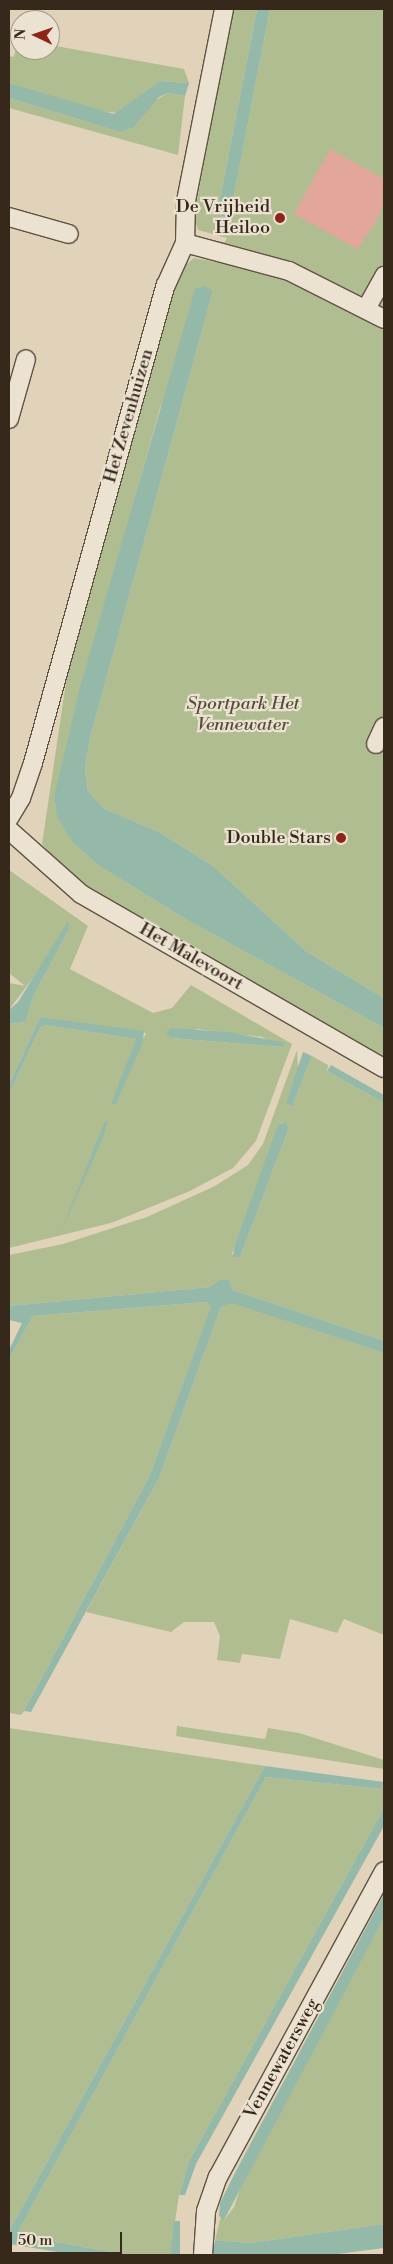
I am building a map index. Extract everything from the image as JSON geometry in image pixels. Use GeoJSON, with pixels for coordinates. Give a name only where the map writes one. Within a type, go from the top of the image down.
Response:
{"type":"FeatureCollection","features":[{"type":"Feature","properties":{"kind":"street","name":"Het Zevenhuizen"},"geometry":{"type":"LineString","coordinates":[[9,818],[21,798],[33,764],[166,285],[184,243],[186,201],[224,9]]}},
{"type":"Feature","properties":{"kind":"street"},"geometry":{"type":"LineString","coordinates":[[9,217],[69,234]]}},
{"type":"Feature","properties":{"kind":"street"},"geometry":{"type":"LineString","coordinates":[[184,243],[289,272],[384,319]]}},
{"type":"Feature","properties":{"kind":"street"},"geometry":{"type":"LineString","coordinates":[[366,309],[384,276]]}},
{"type":"Feature","properties":{"kind":"street"},"geometry":{"type":"LineString","coordinates":[[10,407],[26,359]]}},
{"type":"Feature","properties":{"kind":"street"},"geometry":{"type":"LineString","coordinates":[[376,744],[384,727]]}},
{"type":"Feature","properties":{"kind":"street","name":"Het Malevoort"},"geometry":{"type":"LineString","coordinates":[[9,830],[81,894],[384,1068]]}},
{"type":"Feature","properties":{"kind":"street","name":"Vennewatersweg"},"geometry":{"type":"LineString","coordinates":[[203,2255],[206,2211],[218,2177],[384,1871]]}},
{"type":"Feature","properties":{"kind":"green space","name":"Sportpark Het Vennewater"},"geometry":{"type":"Polygon","coordinates":[[[233,9],[257,9],[217,214],[226,218],[230,216],[270,9],[384,9],[384,998],[307,952],[213,866],[159,832],[103,808],[88,791],[85,768],[90,738],[213,291],[160,408],[69,734],[55,805],[72,842],[98,865],[182,917],[384,1028],[384,1060],[112,909],[59,864],[42,844],[68,669],[178,271],[194,258],[221,263],[225,247],[202,240],[225,242],[227,238],[198,230],[194,216],[233,9]]]}},
{"type":"Feature","properties":{"kind":"green space"},"geometry":{"type":"Polygon","coordinates":[[[60,47],[184,69],[189,83],[160,81],[120,113],[95,111],[9,83],[9,56],[10,60],[60,60],[60,47]]]}},
{"type":"Feature","properties":{"kind":"green space"},"geometry":{"type":"Polygon","coordinates":[[[168,93],[185,96],[178,155],[9,108],[9,98],[120,132],[133,128],[151,103],[168,93]]]}},
{"type":"Feature","properties":{"kind":"green space"},"geometry":{"type":"Polygon","coordinates":[[[9,870],[88,926],[70,969],[153,1013],[172,1008],[191,985],[292,1044],[256,1141],[233,1168],[190,1191],[111,1223],[9,1248],[9,1094],[40,1028],[45,1025],[136,1039],[113,1106],[146,1033],[40,1017],[9,1085],[9,1024],[26,1022],[32,999],[69,929],[9,1010],[9,983],[25,986],[9,973],[9,870]],[[197,1029],[170,1038],[282,1047],[262,1037],[197,1029]]]}},
{"type":"Feature","properties":{"kind":"green space"},"geometry":{"type":"Polygon","coordinates":[[[297,1050],[298,1069],[286,1103],[292,1107],[312,1056],[328,1065],[327,1071],[384,1103],[384,1341],[233,1290],[229,1280],[221,1279],[210,1287],[9,1306],[9,1255],[63,1244],[147,1217],[215,1186],[248,1165],[263,1144],[297,1050]],[[282,1122],[232,1254],[240,1257],[289,1128],[282,1122]]]}},
{"type":"Feature","properties":{"kind":"green space"},"geometry":{"type":"Polygon","coordinates":[[[207,1302],[212,1307],[150,1475],[24,1711],[21,1715],[9,1713],[9,1359],[33,1316],[207,1302]]]}},
{"type":"Feature","properties":{"kind":"green space"},"geometry":{"type":"Polygon","coordinates":[[[232,1302],[384,1353],[384,1635],[344,1619],[337,1633],[290,1619],[280,1659],[242,1654],[240,1663],[217,1660],[220,1636],[214,1622],[184,1622],[171,1632],[86,1612],[159,1478],[221,1307],[232,1302]]]}},
{"type":"Feature","properties":{"kind":"green space"},"geometry":{"type":"Polygon","coordinates":[[[177,1726],[265,1739],[268,1728],[299,1733],[384,1760],[384,1769],[176,1736],[177,1726]]]}},
{"type":"Feature","properties":{"kind":"green space"},"geometry":{"type":"Polygon","coordinates":[[[9,1728],[265,1766],[9,2231],[9,1728]]]}},
{"type":"Feature","properties":{"kind":"green space"},"geometry":{"type":"Polygon","coordinates":[[[266,1777],[381,1789],[384,1782],[384,1808],[189,2161],[179,2195],[170,2255],[129,2255],[22,2236],[19,2230],[266,1777]]]}},
{"type":"Feature","properties":{"kind":"green space"},"geometry":{"type":"Polygon","coordinates":[[[384,1918],[384,2224],[251,2243],[215,2240],[221,2216],[224,2220],[234,2207],[243,2180],[384,1918]]]}},
{"type":"Feature","properties":{"kind":"shaded area"},"geometry":{"type":"Polygon","coordinates":[[[257,9],[270,9],[230,216],[226,218],[217,214],[257,9]]]}},
{"type":"Feature","properties":{"kind":"shaded area"},"geometry":{"type":"Polygon","coordinates":[[[160,81],[189,83],[185,96],[168,93],[159,97],[133,128],[120,132],[9,98],[9,83],[114,114],[160,81]]]}},
{"type":"Feature","properties":{"kind":"shaded area"},"geometry":{"type":"Polygon","coordinates":[[[205,286],[213,291],[90,738],[85,768],[88,791],[103,808],[159,832],[213,866],[307,952],[384,998],[384,1028],[182,917],[98,865],[72,842],[57,816],[54,797],[80,687],[195,289],[205,286]]]}},
{"type":"Feature","properties":{"kind":"shaded area"},"geometry":{"type":"Polygon","coordinates":[[[68,921],[69,929],[32,999],[26,1022],[9,1024],[9,1010],[18,1002],[68,921]]]}},
{"type":"Feature","properties":{"kind":"shaded area"},"geometry":{"type":"Polygon","coordinates":[[[40,1017],[144,1031],[143,1042],[116,1104],[111,1104],[136,1039],[45,1025],[40,1028],[9,1094],[9,1085],[40,1017]]]}},
{"type":"Feature","properties":{"kind":"shaded area"},"geometry":{"type":"Polygon","coordinates":[[[171,1028],[229,1032],[286,1043],[282,1047],[170,1038],[166,1032],[171,1028]]]}},
{"type":"Feature","properties":{"kind":"shaded area"},"geometry":{"type":"Polygon","coordinates":[[[303,1052],[312,1056],[292,1107],[286,1103],[303,1052]]]}},
{"type":"Feature","properties":{"kind":"shaded area"},"geometry":{"type":"Polygon","coordinates":[[[331,1065],[384,1095],[384,1103],[327,1071],[331,1065]]]}},
{"type":"Feature","properties":{"kind":"shaded area"},"geometry":{"type":"Polygon","coordinates":[[[108,1120],[103,1138],[60,1234],[104,1123],[108,1120]]]}},
{"type":"Feature","properties":{"kind":"shaded area"},"geometry":{"type":"Polygon","coordinates":[[[285,1122],[289,1128],[240,1257],[233,1257],[234,1247],[278,1125],[285,1122]]]}},
{"type":"Feature","properties":{"kind":"shaded area"},"geometry":{"type":"Polygon","coordinates":[[[221,1279],[229,1280],[233,1290],[384,1341],[384,1353],[232,1303],[221,1307],[159,1478],[31,1712],[24,1711],[150,1475],[211,1307],[207,1302],[33,1316],[9,1359],[9,1350],[22,1323],[9,1320],[9,1306],[210,1287],[221,1279]]]}},
{"type":"Feature","properties":{"kind":"shaded area"},"geometry":{"type":"Polygon","coordinates":[[[265,1766],[384,1782],[381,1789],[266,1777],[19,2230],[22,2236],[129,2255],[76,2255],[9,2244],[9,2231],[265,1766]]]}},
{"type":"Feature","properties":{"kind":"shaded area"},"geometry":{"type":"Polygon","coordinates":[[[384,1808],[384,1826],[196,2164],[185,2195],[179,2195],[189,2161],[384,1808]]]}},
{"type":"Feature","properties":{"kind":"shaded area"},"geometry":{"type":"Polygon","coordinates":[[[384,1894],[384,1918],[224,2220],[219,2216],[220,2203],[384,1894]]]}},
{"type":"Feature","properties":{"kind":"shaded area"},"geometry":{"type":"Polygon","coordinates":[[[174,2221],[180,2221],[180,2255],[170,2255],[174,2221]]]}},
{"type":"Feature","properties":{"kind":"shaded area"},"geometry":{"type":"Polygon","coordinates":[[[384,2224],[384,2248],[330,2255],[212,2255],[215,2240],[251,2243],[384,2224]]]}},
{"type":"Feature","properties":{"kind":"building"},"geometry":{"type":"Polygon","coordinates":[[[330,149],[384,179],[384,201],[378,218],[358,249],[294,214],[330,149]]]}},
{"type":"Feature","properties":{"kind":"place","name":"De Vrijheid Heiloo"},"geometry":{"type":"Point","coordinates":[280,218]}},
{"type":"Feature","properties":{"kind":"place","name":"Double Stars"},"geometry":{"type":"Point","coordinates":[341,838]}}]}
